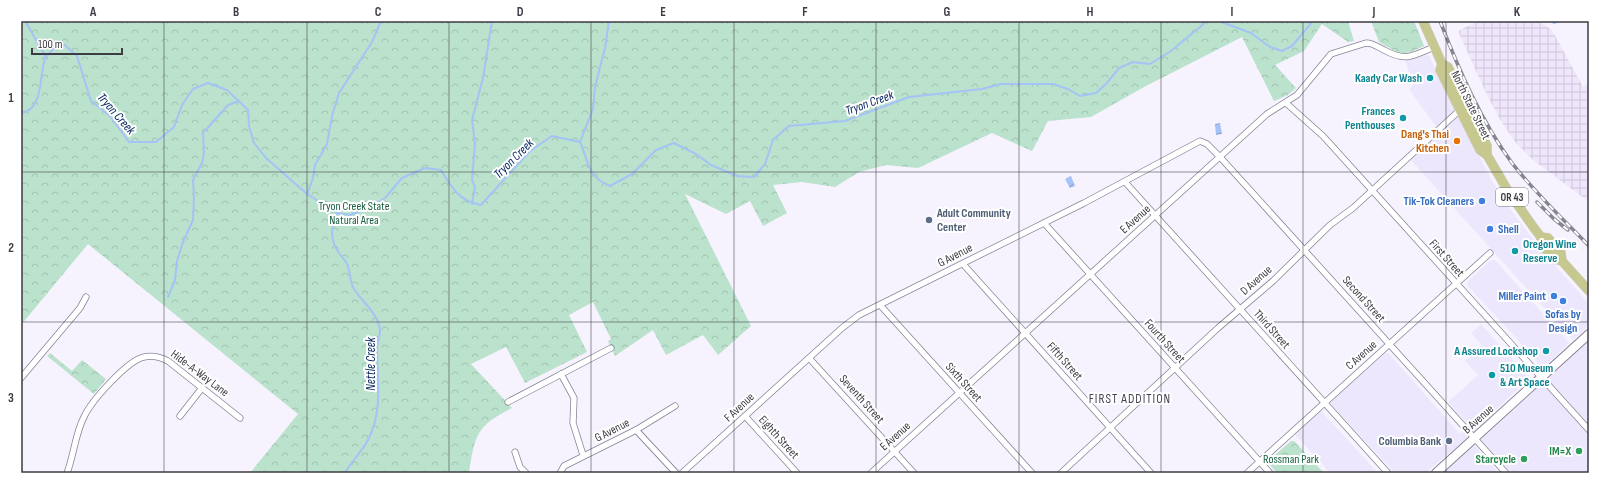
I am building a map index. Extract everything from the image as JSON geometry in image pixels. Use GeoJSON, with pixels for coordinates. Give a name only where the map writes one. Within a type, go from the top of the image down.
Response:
{"type":"FeatureCollection","features":[{"type":"Feature","properties":{"kind":"main road","name":"North State Street"},"geometry":{"type":"LineString","coordinates":[[1423,21],[1442,64],[1440,70],[1464,107],[1480,150],[1487,155],[1508,191],[1541,237],[1541,244],[1554,259],[1562,261],[1589,291]]}},
{"type":"Feature","properties":{"kind":"street","name":"E Avenue"},"geometry":{"type":"LineString","coordinates":[[871,473],[1267,114],[1297,95],[1325,60],[1336,52],[1368,43],[1395,56],[1405,57],[1434,47]]}},
{"type":"Feature","properties":{"kind":"street","name":"First Street"},"geometry":{"type":"LineString","coordinates":[[1286,103],[1323,136],[1371,191],[1589,430]]}},
{"type":"Feature","properties":{"kind":"street","name":"D Avenue"},"geometry":{"type":"LineString","coordinates":[[1061,473],[1305,250],[1330,224],[1353,208],[1464,107]]}},
{"type":"Feature","properties":{"kind":"street","name":"G Avenue"},"geometry":{"type":"LineString","coordinates":[[809,358],[859,315],[1125,182],[1199,142],[1204,142]]}},
{"type":"Feature","properties":{"kind":"street","name":"Second Street"},"geometry":{"type":"LineString","coordinates":[[1204,142],[1220,157],[1305,250],[1506,473]]}},
{"type":"Feature","properties":{"kind":"street","name":"Third Street"},"geometry":{"type":"LineString","coordinates":[[1125,182],[1388,473]]}},
{"type":"Feature","properties":{"kind":"street","name":"Fourth Street"},"geometry":{"type":"LineString","coordinates":[[1044,223],[1270,473]]}},
{"type":"Feature","properties":{"kind":"street","name":"C Avenue"},"geometry":{"type":"LineString","coordinates":[[1247,473],[1490,253]]}},
{"type":"Feature","properties":{"kind":"street","name":"Fifth Street"},"geometry":{"type":"LineString","coordinates":[[963,264],[1151,473]]}},
{"type":"Feature","properties":{"kind":"street"},"geometry":{"type":"LineString","coordinates":[[21,378],[80,308],[86,297]]}},
{"type":"Feature","properties":{"kind":"street","name":"Sixth Street"},"geometry":{"type":"LineString","coordinates":[[880,305],[1032,473]]}},
{"type":"Feature","properties":{"kind":"street","name":"B Avenue"},"geometry":{"type":"LineString","coordinates":[[1436,473],[1589,334]]}},
{"type":"Feature","properties":{"kind":"street"},"geometry":{"type":"LineString","coordinates":[[508,402],[611,348]]}},
{"type":"Feature","properties":{"kind":"street","name":"Hide-A-Way Lane"},"geometry":{"type":"LineString","coordinates":[[67,473],[79,428],[86,412],[129,364],[143,357],[158,356],[168,361],[240,418]]}},
{"type":"Feature","properties":{"kind":"street","name":"F Avenue"},"geometry":{"type":"LineString","coordinates":[[682,473],[809,358]]}},
{"type":"Feature","properties":{"kind":"street","name":"Seventh Street"},"geometry":{"type":"LineString","coordinates":[[809,358],[914,473]]}},
{"type":"Feature","properties":{"kind":"street"},"geometry":{"type":"LineString","coordinates":[[561,374],[574,398],[573,423],[583,455]]}},
{"type":"Feature","properties":{"kind":"street"},"geometry":{"type":"LineString","coordinates":[[180,416],[202,388]]}},
{"type":"Feature","properties":{"kind":"street","name":"G Avenue"},"geometry":{"type":"LineString","coordinates":[[560,473],[564,466],[583,455],[636,430],[675,406]]}},
{"type":"Feature","properties":{"kind":"street","name":"Eighth Street"},"geometry":{"type":"LineString","coordinates":[[745,416],[797,473]]}},
{"type":"Feature","properties":{"kind":"street"},"geometry":{"type":"LineString","coordinates":[[636,430],[676,473]]}},
{"type":"Feature","properties":{"kind":"street"},"geometry":{"type":"LineString","coordinates":[[515,452],[520,467],[526,473]]}},
{"type":"Feature","properties":{"kind":"shaded area"},"geometry":{"type":"Polygon","coordinates":[[[1478,21],[1534,21],[1541,23],[1552,30],[1583,87],[1589,83],[1589,202],[1532,159],[1515,142],[1501,121],[1487,95],[1458,31],[1478,21]]]}},
{"type":"Feature","properties":{"kind":"shaded area"},"geometry":{"type":"Polygon","coordinates":[[[1426,55],[1429,56],[1492,181],[1507,205],[1539,247],[1589,304],[1589,325],[1573,340],[1410,159],[1440,132],[1409,89],[1413,85],[1405,59],[1426,55]]]}},
{"type":"Feature","properties":{"kind":"shaded area"},"geometry":{"type":"Polygon","coordinates":[[[1491,260],[1495,260],[1569,343],[1544,367],[1538,366],[1537,361],[1467,285],[1468,281],[1491,260]]]}},
{"type":"Feature","properties":{"kind":"shaded area"},"geometry":{"type":"Polygon","coordinates":[[[1481,324],[1529,378],[1474,431],[1448,402],[1478,375],[1465,361],[1482,345],[1471,333],[1481,324]]]}},
{"type":"Feature","properties":{"kind":"shaded area"},"geometry":{"type":"Polygon","coordinates":[[[1589,341],[1589,473],[1512,473],[1482,441],[1482,436],[1487,434],[1533,392],[1533,389],[1589,341]]]}},
{"type":"Feature","properties":{"kind":"shaded area"},"geometry":{"type":"Polygon","coordinates":[[[1386,353],[1389,354],[1460,434],[1462,431],[1467,438],[1425,473],[1395,473],[1331,404],[1331,401],[1386,353]]]}},
{"type":"Feature","properties":{"kind":"shaded area"},"geometry":{"type":"Polygon","coordinates":[[[1321,411],[1378,473],[1330,473],[1295,434],[1321,411]]]}},
{"type":"Feature","properties":{"kind":"shaded area"},"geometry":{"type":"Polygon","coordinates":[[[1473,445],[1479,449],[1479,452],[1499,473],[1443,473],[1473,445]]]}},
{"type":"Feature","properties":{"kind":"green space","name":"Tryon Creek State Natural Area"},"geometry":{"type":"Polygon","coordinates":[[[21,21],[1348,21],[1354,41],[1348,42],[1322,24],[1304,51],[1275,65],[1296,88],[1288,95],[1274,101],[1242,37],[1144,87],[1091,117],[1048,121],[1032,151],[992,133],[918,168],[886,165],[859,172],[835,187],[802,182],[773,185],[787,213],[763,226],[750,201],[726,214],[685,194],[751,326],[718,355],[703,335],[666,355],[653,330],[615,356],[608,341],[611,339],[593,302],[569,315],[587,352],[525,383],[506,347],[471,364],[512,408],[491,420],[479,433],[473,449],[469,473],[250,473],[298,414],[88,244],[21,325],[21,21]]]}},
{"type":"Feature","properties":{"kind":"green space"},"geometry":{"type":"Polygon","coordinates":[[[1371,21],[1414,21],[1424,46],[1411,52],[1400,54],[1379,42],[1371,21]]]}},
{"type":"Feature","properties":{"kind":"green space"},"geometry":{"type":"Polygon","coordinates":[[[50,353],[72,371],[82,360],[106,379],[94,394],[47,356],[50,353]]]}},
{"type":"Feature","properties":{"kind":"green space","name":"Rossman Park"},"geometry":{"type":"Polygon","coordinates":[[[1291,441],[1294,441],[1324,473],[1277,473],[1269,464],[1269,460],[1291,441]]]}},
{"type":"Feature","properties":{"kind":"water"},"geometry":{"type":"Polygon","coordinates":[[[1220,123],[1222,134],[1216,135],[1215,124],[1220,123]]]}},
{"type":"Feature","properties":{"kind":"water"},"geometry":{"type":"Polygon","coordinates":[[[1071,176],[1075,186],[1070,188],[1065,179],[1071,176]]]}},
{"type":"Feature","properties":{"kind":"waterway"},"geometry":{"type":"LineString","coordinates":[[25,21],[46,57]]}},
{"type":"Feature","properties":{"kind":"waterway"},"geometry":{"type":"LineString","coordinates":[[307,194],[313,178],[315,165],[327,144],[332,116],[339,93],[372,42],[381,21]]}},
{"type":"Feature","properties":{"kind":"waterway"},"geometry":{"type":"LineString","coordinates":[[472,204],[475,187],[472,180],[475,143],[472,120],[483,78],[492,21]]}},
{"type":"Feature","properties":{"kind":"waterway"},"geometry":{"type":"LineString","coordinates":[[580,142],[593,109],[595,87],[605,48],[609,21]]}},
{"type":"Feature","properties":{"kind":"waterway","name":"Tryon Creek"},"geometry":{"type":"LineString","coordinates":[[21,113],[34,106],[39,91],[46,57],[58,45],[65,45],[77,56],[91,101],[110,116],[129,142],[156,142],[174,127],[182,105],[193,89],[208,83],[227,90],[248,110],[249,126],[254,143],[266,158],[307,194],[337,213],[350,215],[364,210],[385,198],[402,178],[425,168],[441,170],[457,193],[467,201],[481,205],[530,151],[552,136],[580,142],[587,162],[593,173],[602,182],[610,186],[632,174],[656,150],[674,143],[696,154],[711,165],[737,176],[754,177],[765,164],[773,140],[789,126],[845,121],[909,97],[982,89],[1001,84],[1053,84],[1068,89],[1080,96],[1096,93],[1106,84],[1119,68],[1133,62],[1150,64],[1171,51],[1206,22],[1210,21]]}},
{"type":"Feature","properties":{"kind":"waterway","name":"Tryon Creek"},"geometry":{"type":"LineString","coordinates":[[1219,21],[1251,33],[1270,47],[1282,51],[1292,46],[1313,21]]}},
{"type":"Feature","properties":{"kind":"waterway","name":"Tryon Creek"},"geometry":{"type":"LineString","coordinates":[[1551,21],[1554,23],[1559,21]]}},
{"type":"Feature","properties":{"kind":"waterway"},"geometry":{"type":"LineString","coordinates":[[168,297],[175,280],[177,261],[183,242],[193,220],[193,180],[202,163],[204,153],[203,133],[228,105],[239,101]]}},
{"type":"Feature","properties":{"kind":"waterway","name":"Nettle Creek"},"geometry":{"type":"LineString","coordinates":[[337,213],[333,224],[332,238],[336,248],[348,265],[351,283],[354,289],[373,313],[379,324],[380,330],[377,348],[378,405],[376,416],[367,443],[345,473]]}},
{"type":"Feature","properties":{"kind":"railway"},"geometry":{"type":"LineString","coordinates":[[1440,21],[1472,95],[1490,130],[1501,147],[1530,185],[1589,246]]}},
{"type":"Feature","properties":{"kind":"railway"},"geometry":{"type":"LineString","coordinates":[[1537,202],[1554,219],[1568,230]]}},
{"type":"Feature","properties":{"kind":"place","name":"Kaady Car Wash"},"geometry":{"type":"Point","coordinates":[1430,78]}},
{"type":"Feature","properties":{"kind":"place","name":"Frances Penthouses"},"geometry":{"type":"Point","coordinates":[1403,118]}},
{"type":"Feature","properties":{"kind":"place","name":"Dang's Thai Kitchen"},"geometry":{"type":"Point","coordinates":[1457,141]}},
{"type":"Feature","properties":{"kind":"place","name":"Tik-Tok Cleaners"},"geometry":{"type":"Point","coordinates":[1482,201]}},
{"type":"Feature","properties":{"kind":"place","name":"Adult Community Center"},"geometry":{"type":"Point","coordinates":[929,220]}},
{"type":"Feature","properties":{"kind":"place","name":"Shell"},"geometry":{"type":"Point","coordinates":[1490,229]}},
{"type":"Feature","properties":{"kind":"place","name":"Oregon Wine Reserve"},"geometry":{"type":"Point","coordinates":[1515,251]}},
{"type":"Feature","properties":{"kind":"place","name":"Miller Paint"},"geometry":{"type":"Point","coordinates":[1554,296]}},
{"type":"Feature","properties":{"kind":"place","name":"Sofas by Design"},"geometry":{"type":"Point","coordinates":[1563,301]}},
{"type":"Feature","properties":{"kind":"place","name":"A Assured Lockshop"},"geometry":{"type":"Point","coordinates":[1546,351]}},
{"type":"Feature","properties":{"kind":"place","name":"510 Museum & Art Space"},"geometry":{"type":"Point","coordinates":[1492,375]}},
{"type":"Feature","properties":{"kind":"place","name":"Columbia Bank"},"geometry":{"type":"Point","coordinates":[1449,441]}},
{"type":"Feature","properties":{"kind":"place","name":"IM=X"},"geometry":{"type":"Point","coordinates":[1579,451]}},
{"type":"Feature","properties":{"kind":"place","name":"Starcycle"},"geometry":{"type":"Point","coordinates":[1524,459]}},
{"type":"Feature","properties":{"kind":"district","name":"FIRST ADDITION"},"geometry":{"type":"Point","coordinates":[1130,398]}}]}
